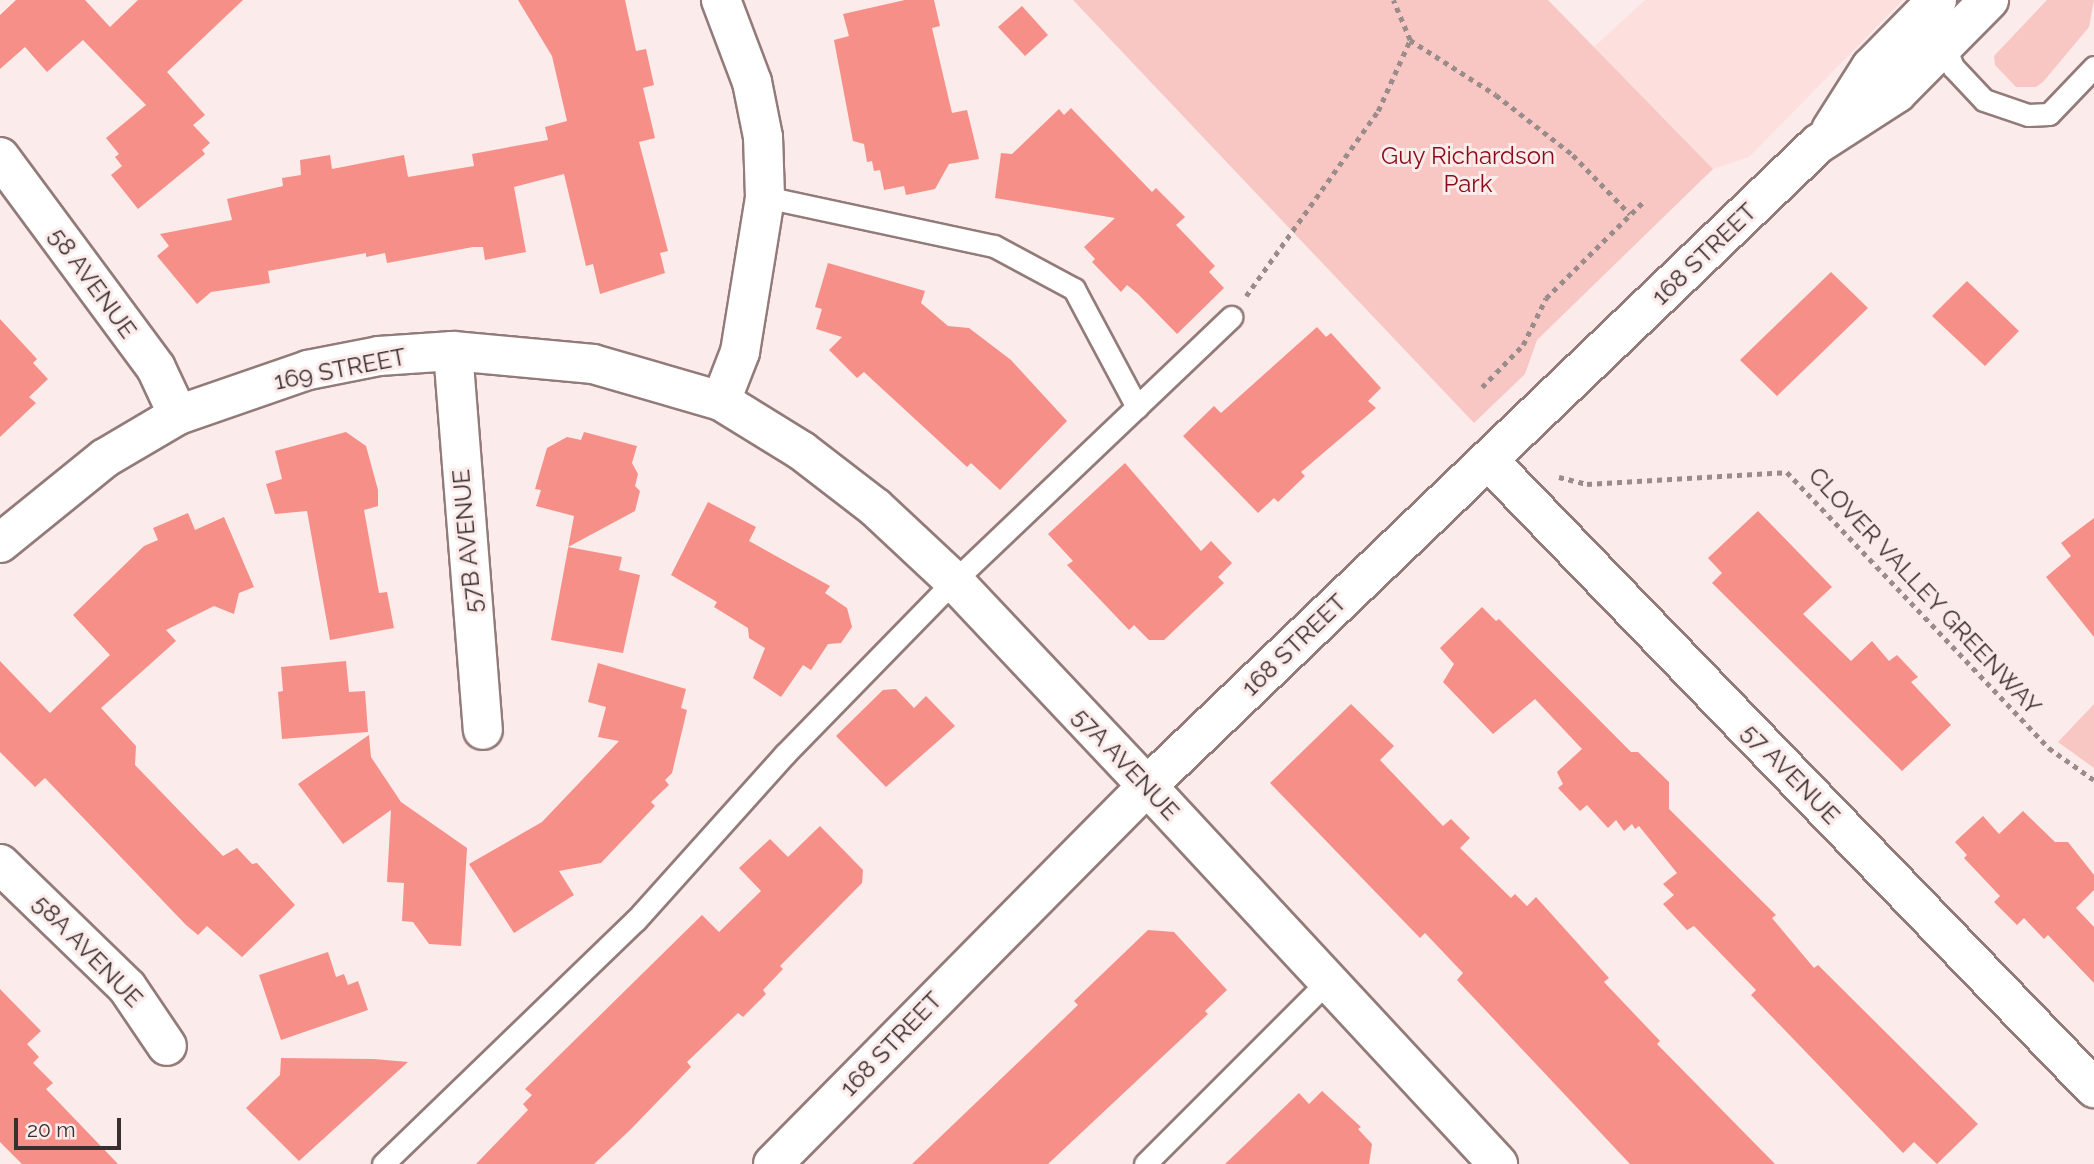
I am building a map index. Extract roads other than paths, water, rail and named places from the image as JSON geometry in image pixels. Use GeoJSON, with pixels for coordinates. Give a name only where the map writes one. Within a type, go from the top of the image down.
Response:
{"type":"FeatureCollection","features":[{"type":"Feature","properties":{"kind":"street"},"geometry":{"type":"LineString","coordinates":[[721,0],[752,82],[763,137],[765,197],[740,352],[721,401]]}},
{"type":"Feature","properties":{"kind":"street","name":"168 STREET"},"geometry":{"type":"LineString","coordinates":[[1826,138],[1871,67],[1937,0]]}},
{"type":"Feature","properties":{"kind":"street","name":"168 STREET"},"geometry":{"type":"LineString","coordinates":[[773,1164],[1147,786],[1826,138],[1897,93],[1989,0]]}},
{"type":"Feature","properties":{"kind":"street","name":"58 AVENUE"},"geometry":{"type":"LineString","coordinates":[[0,157],[156,368],[178,415]]}},
{"type":"Feature","properties":{"kind":"street","name":"169 STREET"},"geometry":{"type":"LineString","coordinates":[[0,543],[105,458],[178,415],[308,370],[379,356],[453,351],[593,365],[721,401]]}},
{"type":"Feature","properties":{"kind":"street","name":"57B AVENUE"},"geometry":{"type":"LineString","coordinates":[[453,351],[483,730]]}},
{"type":"Feature","properties":{"kind":"street","name":"57A AVENUE"},"geometry":{"type":"LineString","coordinates":[[721,401],[802,451],[876,508],[954,581],[1328,981],[1494,1163]]}},
{"type":"Feature","properties":{"kind":"street","name":"57 AVENUE"},"geometry":{"type":"LineString","coordinates":[[1488,460],[2094,1088]]}},
{"type":"Feature","properties":{"kind":"street","name":"58A AVENUE"},"geometry":{"type":"LineString","coordinates":[[0,864],[127,987],[167,1046]]}},
{"type":"Feature","properties":{"kind":"lane"},"geometry":{"type":"LineString","coordinates":[[1937,0],[1944,45],[1952,67],[1984,100],[2028,115],[2049,114],[2094,67]]}},
{"type":"Feature","properties":{"kind":"lane"},"geometry":{"type":"LineString","coordinates":[[765,197],[994,246],[1074,289],[1138,407]]}},
{"type":"Feature","properties":{"kind":"lane"},"geometry":{"type":"LineString","coordinates":[[383,1164],[636,920],[785,754],[954,581],[1231,317]]}},
{"type":"Feature","properties":{"kind":"lane"},"geometry":{"type":"LineString","coordinates":[[1145,1164],[1328,981]]}},
{"type":"Feature","properties":{"kind":"park label","name":"Guy Richardson Park"},"geometry":{"type":"Point","coordinates":[1468,170]}}]}
